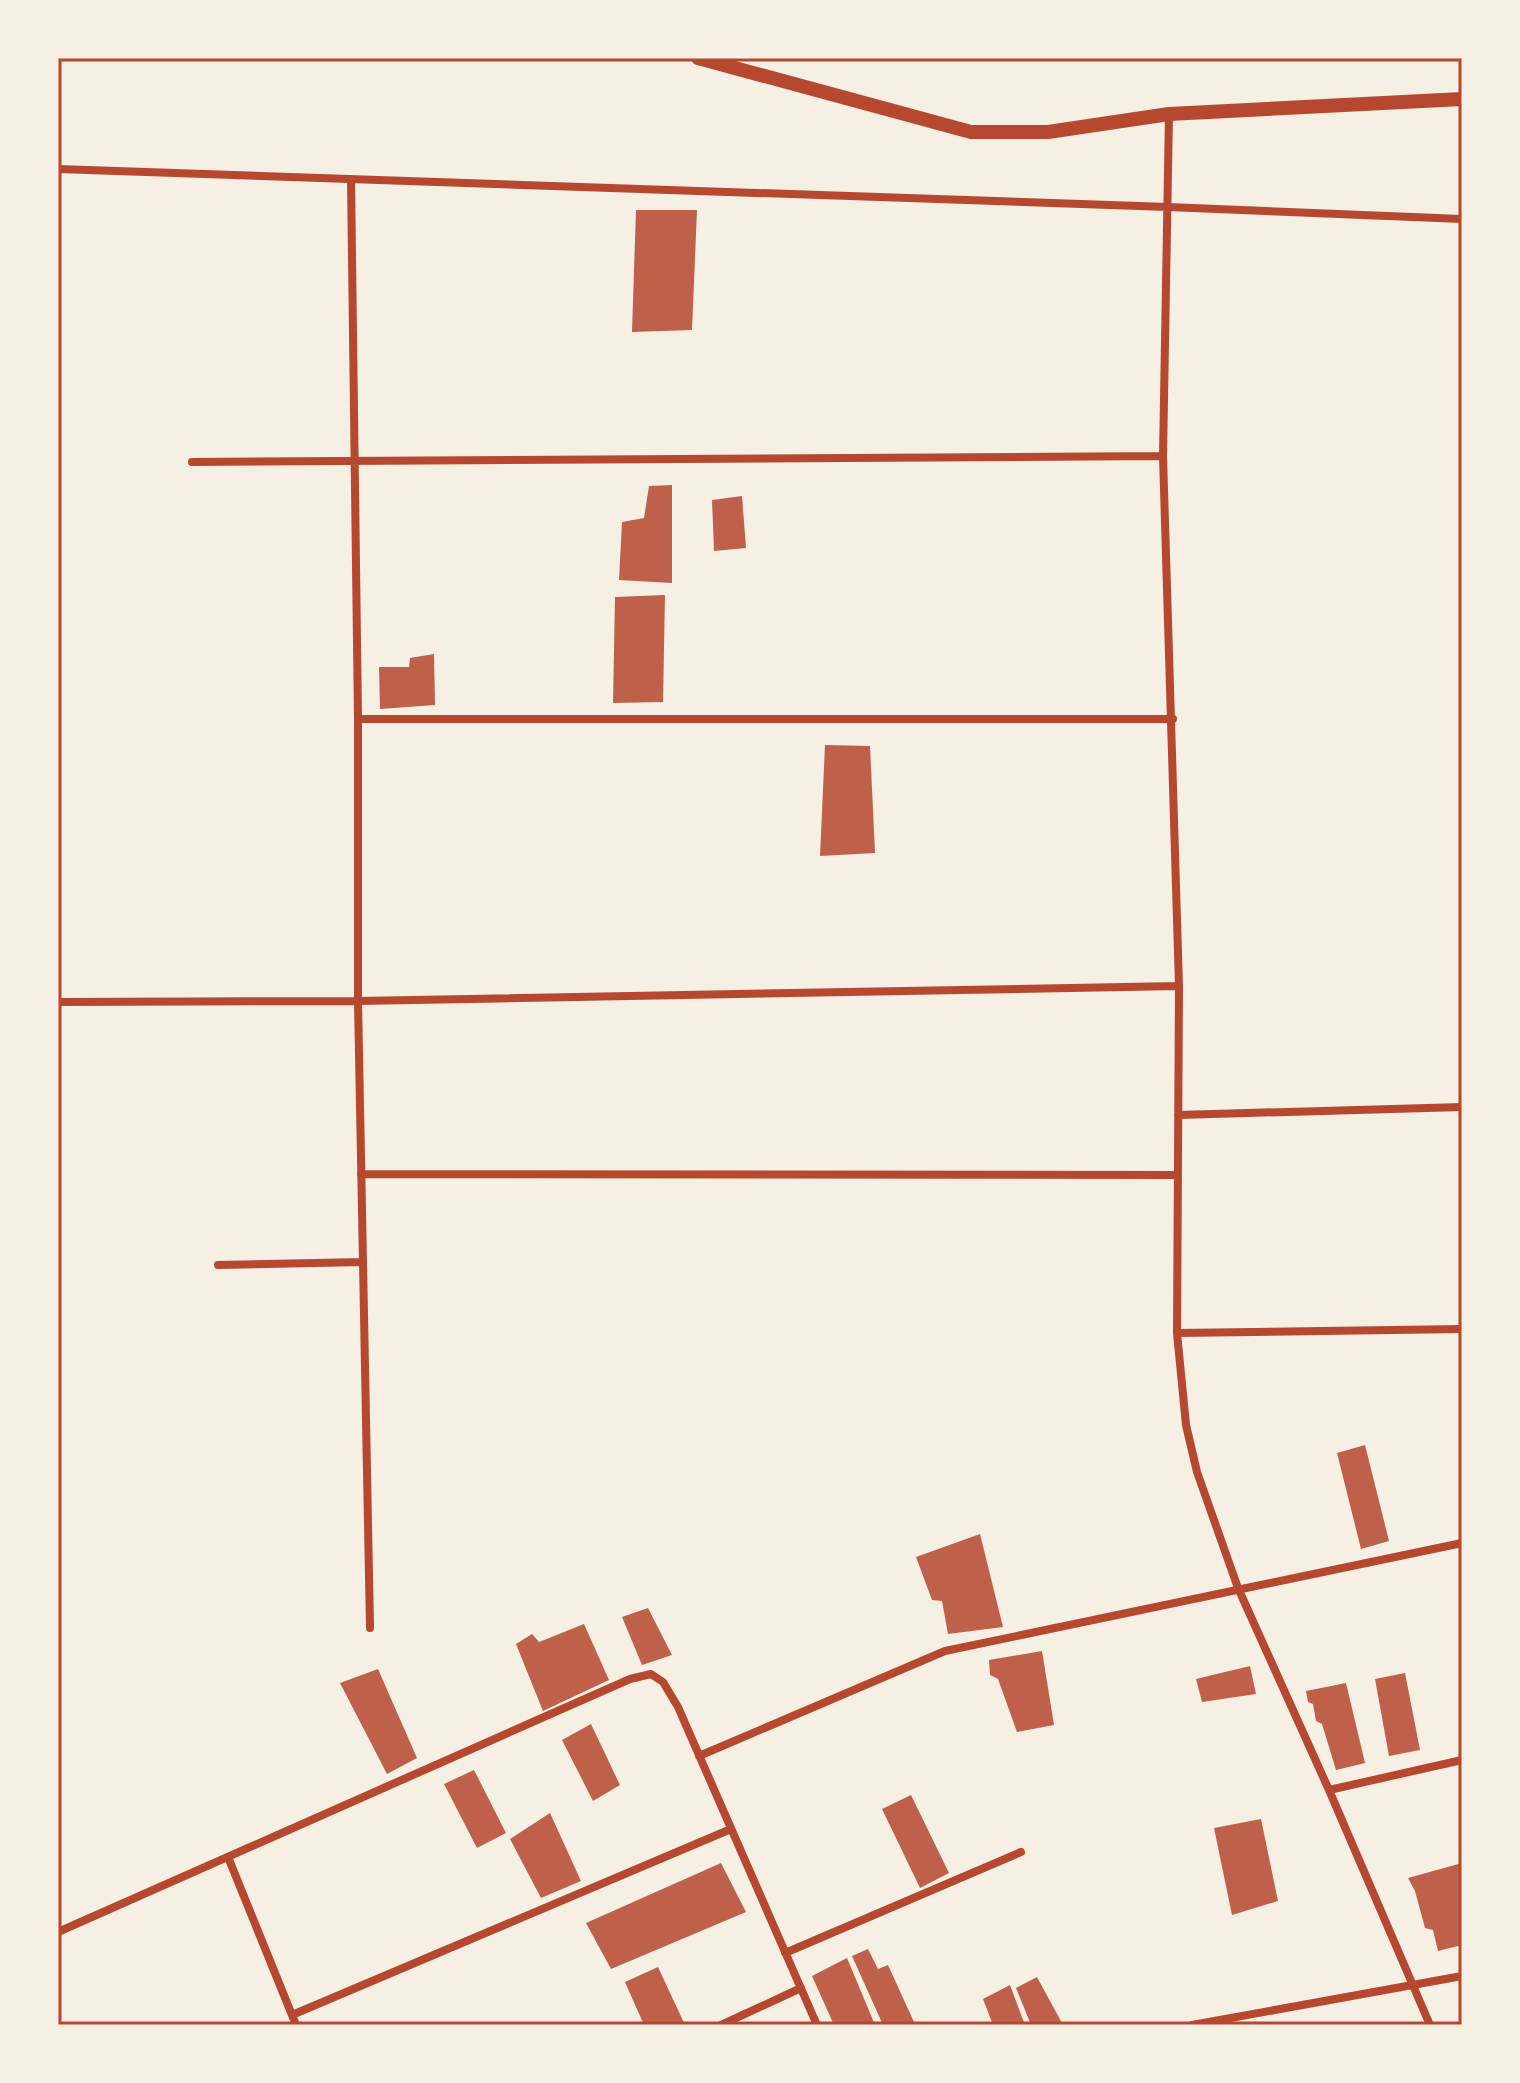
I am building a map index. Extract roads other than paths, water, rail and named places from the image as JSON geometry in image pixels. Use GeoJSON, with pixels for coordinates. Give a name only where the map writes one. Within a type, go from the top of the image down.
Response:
{"type":"FeatureCollection","features":[{"type":"Feature","properties":{"kind":"street"},"geometry":{"type":"LineString","coordinates":[[698,58],[971,132],[1048,132],[1169,114],[1462,99]]}},
{"type":"Feature","properties":{"kind":"street"},"geometry":{"type":"LineString","coordinates":[[1169,114],[1163,456],[1179,986],[1177,1333],[1186,1425],[1197,1472],[1238,1588],[1430,2025]]}},
{"type":"Feature","properties":{"kind":"street"},"geometry":{"type":"LineString","coordinates":[[58,169],[1462,219]]}},
{"type":"Feature","properties":{"kind":"street"},"geometry":{"type":"LineString","coordinates":[[351,179],[358,719],[358,1001],[370,1628]]}},
{"type":"Feature","properties":{"kind":"street"},"geometry":{"type":"LineString","coordinates":[[192,462],[1163,456]]}},
{"type":"Feature","properties":{"kind":"street"},"geometry":{"type":"LineString","coordinates":[[358,719],[1173,719]]}},
{"type":"Feature","properties":{"kind":"street"},"geometry":{"type":"LineString","coordinates":[[58,1002],[358,1001],[1179,986]]}},
{"type":"Feature","properties":{"kind":"street"},"geometry":{"type":"LineString","coordinates":[[1178,1115],[1462,1107]]}},
{"type":"Feature","properties":{"kind":"street"},"geometry":{"type":"LineString","coordinates":[[361,1174],[1178,1175]]}},
{"type":"Feature","properties":{"kind":"street"},"geometry":{"type":"LineString","coordinates":[[218,1265],[363,1262]]}},
{"type":"Feature","properties":{"kind":"street"},"geometry":{"type":"LineString","coordinates":[[1177,1333],[1462,1329]]}},
{"type":"Feature","properties":{"kind":"street"},"geometry":{"type":"LineString","coordinates":[[699,1756],[945,1651],[1462,1543]]}},
{"type":"Feature","properties":{"kind":"street"},"geometry":{"type":"LineString","coordinates":[[58,1932],[640,1676],[651,1674],[663,1682],[678,1707],[817,2025]]}},
{"type":"Feature","properties":{"kind":"street"},"geometry":{"type":"LineString","coordinates":[[1329,1790],[1462,1760]]}},
{"type":"Feature","properties":{"kind":"street"},"geometry":{"type":"LineString","coordinates":[[292,2015],[731,1829]]}},
{"type":"Feature","properties":{"kind":"street"},"geometry":{"type":"LineString","coordinates":[[785,1953],[1021,1852]]}},
{"type":"Feature","properties":{"kind":"street"},"geometry":{"type":"LineString","coordinates":[[228,1857],[296,2025]]}},
{"type":"Feature","properties":{"kind":"street"},"geometry":{"type":"LineString","coordinates":[[1192,2025],[1462,1976]]}},
{"type":"Feature","properties":{"kind":"street"},"geometry":{"type":"LineString","coordinates":[[721,2025],[801,1988]]}}]}
